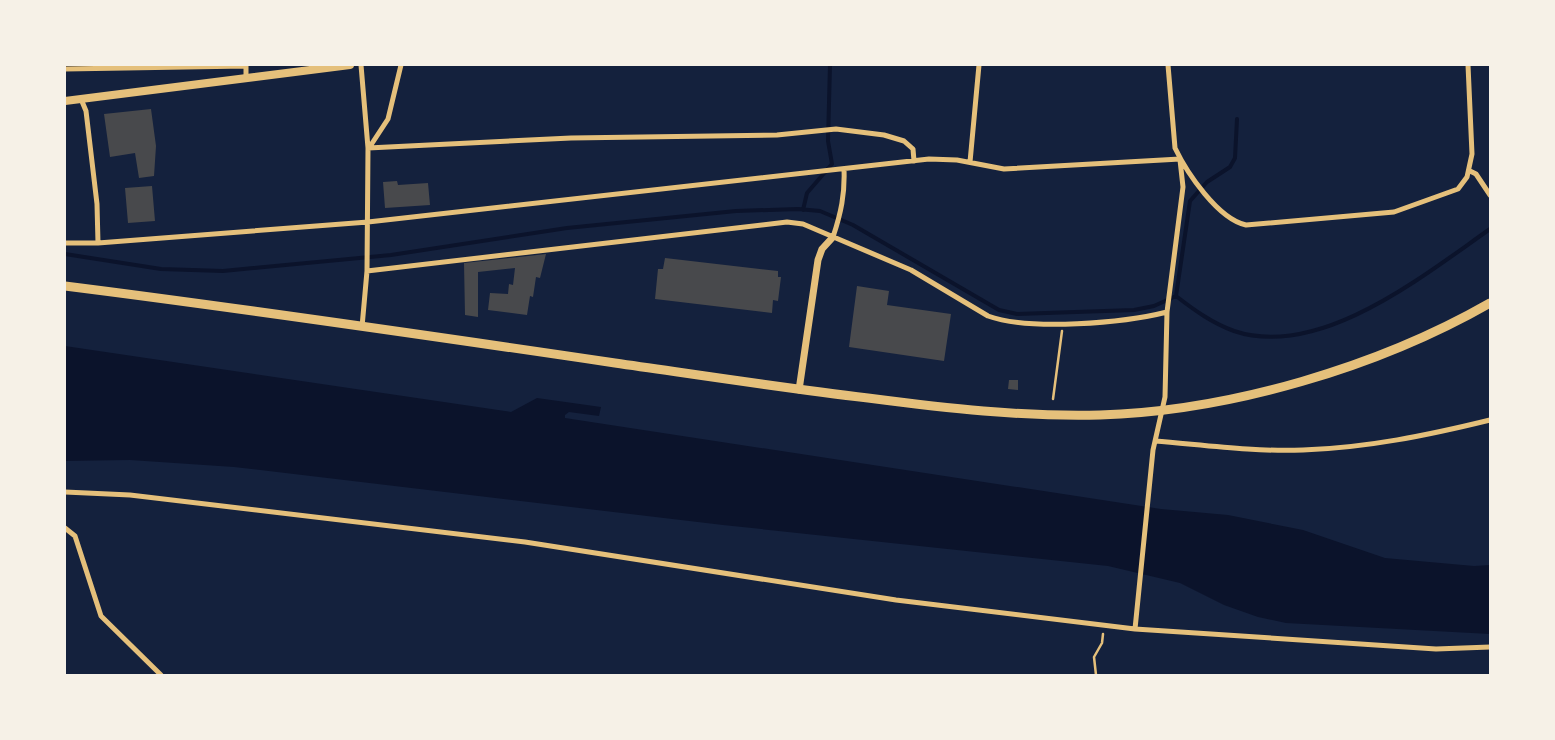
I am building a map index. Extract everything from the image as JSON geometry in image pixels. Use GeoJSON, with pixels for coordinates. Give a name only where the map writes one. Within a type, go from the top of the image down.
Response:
{"type":"FeatureCollection","features":[{"type":"Feature","properties":{"kind":"highway"},"geometry":{"type":"LineString","coordinates":[[65,286],[799,390],[960,410],[1031,415],[1102,414],[1162,410],[1259,392],[1340,370],[1426,336],[1490,303]]}},
{"type":"Feature","properties":{"kind":"main road"},"geometry":{"type":"LineString","coordinates":[[65,101],[350,65]]}},
{"type":"Feature","properties":{"kind":"street"},"geometry":{"type":"LineString","coordinates":[[361,65],[368,148],[367,268],[362,327]]}},
{"type":"Feature","properties":{"kind":"street"},"geometry":{"type":"LineString","coordinates":[[368,148],[388,119],[401,65]]}},
{"type":"Feature","properties":{"kind":"street"},"geometry":{"type":"LineString","coordinates":[[970,162],[979,65]]}},
{"type":"Feature","properties":{"kind":"street"},"geometry":{"type":"LineString","coordinates":[[1168,65],[1172,129],[1175,148],[1180,159],[1226,216],[1246,225],[1394,212],[1458,189],[1470,171],[1472,154],[1468,65]]}},
{"type":"Feature","properties":{"kind":"street"},"geometry":{"type":"LineString","coordinates":[[65,70],[246,66],[246,78]]}},
{"type":"Feature","properties":{"kind":"street"},"geometry":{"type":"LineString","coordinates":[[81,99],[86,111],[97,204],[98,243]]}},
{"type":"Feature","properties":{"kind":"street"},"geometry":{"type":"LineString","coordinates":[[368,148],[571,138],[777,135],[836,129],[884,135],[904,141],[913,149],[914,161]]}},
{"type":"Feature","properties":{"kind":"street"},"geometry":{"type":"LineString","coordinates":[[65,243],[98,243],[368,222],[945,158],[1004,169],[1180,159]]}},
{"type":"Feature","properties":{"kind":"street"},"geometry":{"type":"LineString","coordinates":[[1135,626],[1155,441],[1162,410],[1167,312],[1182,196],[1180,159]]}},
{"type":"Feature","properties":{"kind":"street"},"geometry":{"type":"LineString","coordinates":[[799,390],[818,260],[822,249],[832,237],[842,212],[844,169]]}},
{"type":"Feature","properties":{"kind":"street"},"geometry":{"type":"LineString","coordinates":[[1470,171],[1476,174],[1490,195]]}},
{"type":"Feature","properties":{"kind":"street"},"geometry":{"type":"LineString","coordinates":[[367,268],[788,222],[802,224],[911,270],[988,316],[1014,324],[1141,318],[1167,312]]}},
{"type":"Feature","properties":{"kind":"street"},"geometry":{"type":"LineString","coordinates":[[1155,441],[1264,450],[1303,450],[1404,440],[1490,420]]}},
{"type":"Feature","properties":{"kind":"street"},"geometry":{"type":"LineString","coordinates":[[65,492],[130,495],[525,542],[896,600],[1105,625],[1436,648],[1490,647]]}},
{"type":"Feature","properties":{"kind":"street"},"geometry":{"type":"LineString","coordinates":[[65,528],[75,536],[100,616],[161,675]]}},
{"type":"Feature","properties":{"kind":"path"},"geometry":{"type":"LineString","coordinates":[[1053,399],[1063,323]]}},
{"type":"Feature","properties":{"kind":"path"},"geometry":{"type":"LineString","coordinates":[[1096,675],[1094,657],[1102,643],[1105,625]]}},
{"type":"Feature","properties":{"kind":"water"},"geometry":{"type":"Polygon","coordinates":[[[65,346],[511,412],[537,398],[601,407],[599,416],[569,412],[565,415],[565,418],[1161,509],[1228,515],[1303,530],[1385,558],[1474,566],[1490,565],[1490,634],[1286,623],[1258,617],[1224,605],[1180,583],[1108,566],[723,525],[234,467],[130,460],[65,461],[65,346]]]}},
{"type":"Feature","properties":{"kind":"building"},"geometry":{"type":"Polygon","coordinates":[[[151,109],[156,146],[154,176],[139,178],[135,153],[110,157],[104,114],[151,109]]]}},
{"type":"Feature","properties":{"kind":"building"},"geometry":{"type":"Polygon","coordinates":[[[397,181],[398,185],[428,183],[430,205],[385,208],[383,182],[397,181]]]}},
{"type":"Feature","properties":{"kind":"building"},"geometry":{"type":"Polygon","coordinates":[[[152,186],[155,221],[128,223],[125,188],[152,186]]]}},
{"type":"Feature","properties":{"kind":"building"},"geometry":{"type":"Polygon","coordinates":[[[546,254],[540,278],[536,277],[533,297],[530,296],[527,315],[488,310],[490,293],[508,294],[509,284],[513,285],[515,268],[478,272],[478,317],[465,315],[464,263],[546,254]]]}},
{"type":"Feature","properties":{"kind":"building"},"geometry":{"type":"Polygon","coordinates":[[[665,258],[778,271],[778,277],[781,277],[778,301],[773,300],[772,313],[655,299],[658,269],[663,269],[665,258]]]}},
{"type":"Feature","properties":{"kind":"building"},"geometry":{"type":"Polygon","coordinates":[[[857,286],[889,291],[887,305],[951,314],[944,361],[849,347],[857,286]]]}},
{"type":"Feature","properties":{"kind":"building"},"geometry":{"type":"Polygon","coordinates":[[[1009,380],[1018,380],[1018,390],[1008,389],[1009,380]]]}},
{"type":"Feature","properties":{"kind":"waterway"},"geometry":{"type":"LineString","coordinates":[[65,66],[94,65]]}},
{"type":"Feature","properties":{"kind":"waterway"},"geometry":{"type":"LineString","coordinates":[[803,210],[807,193],[832,164],[828,141],[830,65]]}},
{"type":"Feature","properties":{"kind":"waterway"},"geometry":{"type":"LineString","coordinates":[[1176,296],[1190,201],[1207,182],[1230,167],[1235,158],[1237,119]]}},
{"type":"Feature","properties":{"kind":"waterway"},"geometry":{"type":"LineString","coordinates":[[65,254],[161,269],[223,271],[391,255],[567,228],[736,211],[798,209],[820,211],[853,225],[999,310],[1017,314],[1134,310],[1154,306],[1176,296]]}},
{"type":"Feature","properties":{"kind":"waterway"},"geometry":{"type":"LineString","coordinates":[[1176,296],[1204,316],[1234,331],[1267,337],[1301,334],[1335,324],[1370,308],[1403,289],[1490,229]]}}]}
